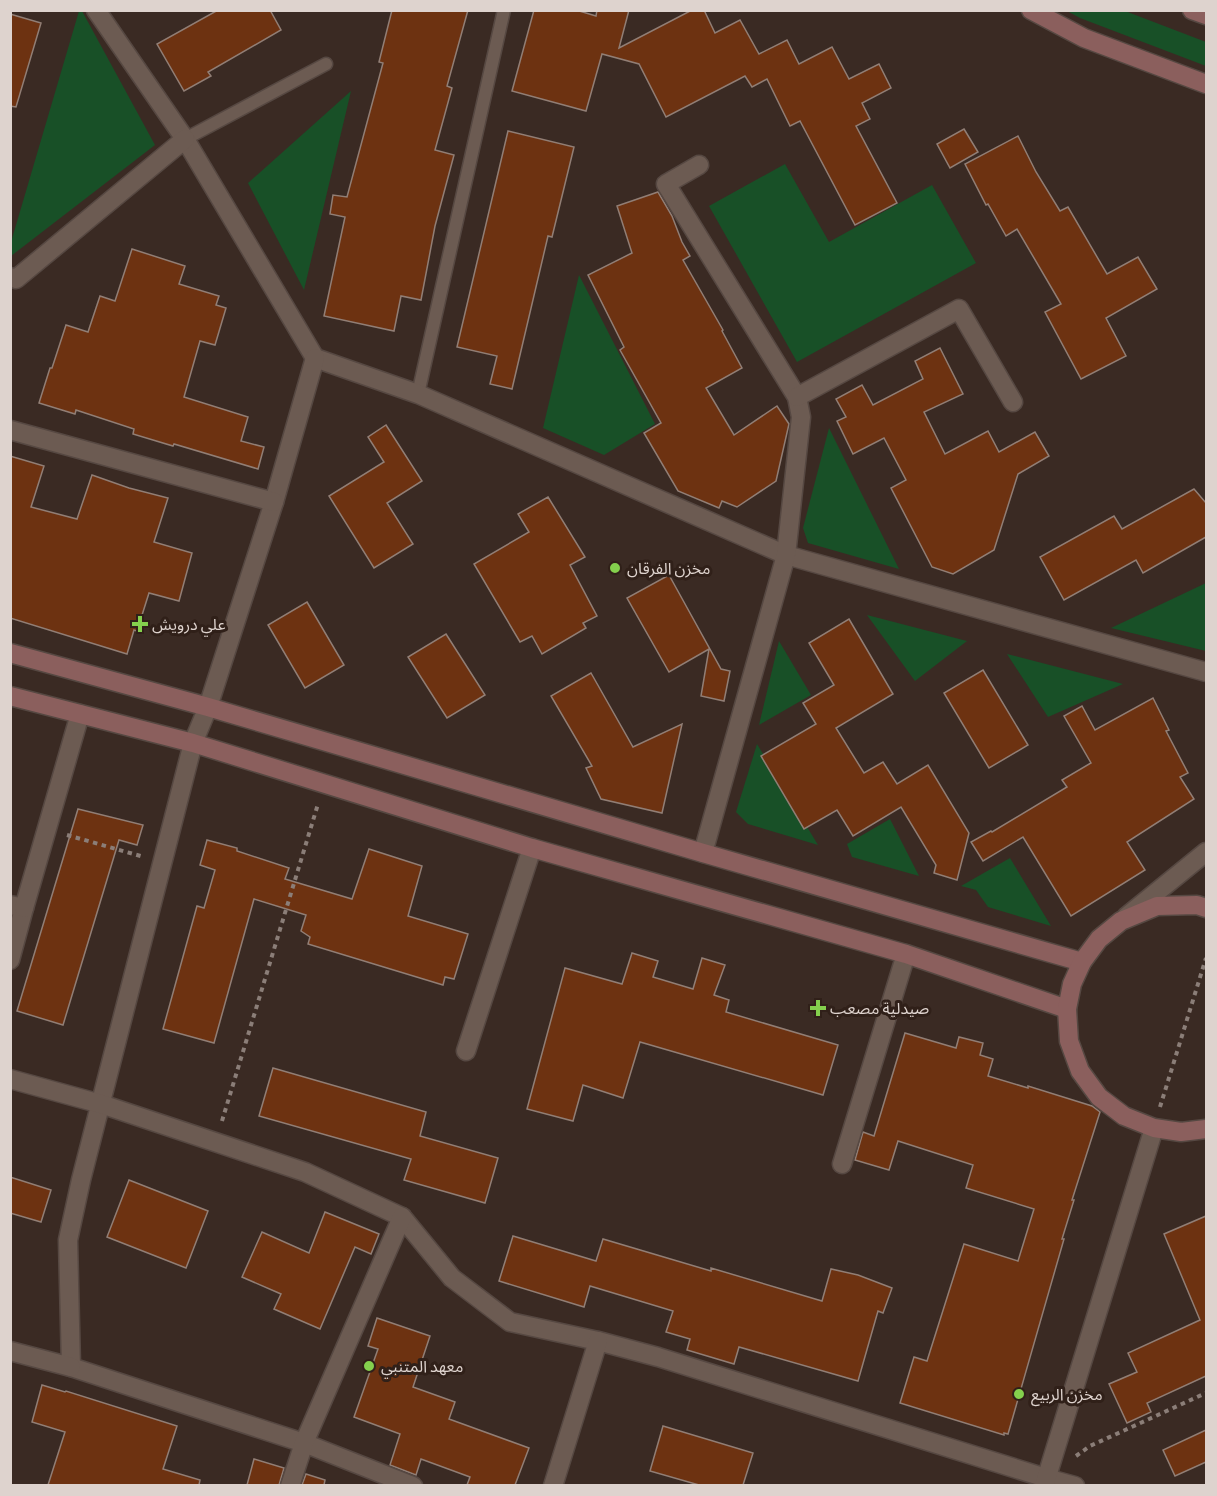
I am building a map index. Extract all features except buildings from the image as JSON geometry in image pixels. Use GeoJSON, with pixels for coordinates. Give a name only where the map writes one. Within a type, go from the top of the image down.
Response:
{"type":"FeatureCollection","features":[{"type":"Feature","properties":{"kind":"main road"},"geometry":{"type":"LineString","coordinates":[[1031,10],[1084,38],[1206,84]]}},
{"type":"Feature","properties":{"kind":"main road"},"geometry":{"type":"LineString","coordinates":[[1192,10],[1206,15]]}},
{"type":"Feature","properties":{"kind":"main road"},"geometry":{"type":"LineString","coordinates":[[10,653],[208,707],[1082,962]]}},
{"type":"Feature","properties":{"kind":"main road"},"geometry":{"type":"LineString","coordinates":[[10,696],[193,743],[532,848],[906,954],[1067,1009]]}},
{"type":"Feature","properties":{"kind":"main road"},"geometry":{"type":"LineString","coordinates":[[1206,908],[1197,905],[1157,906],[1121,921],[1099,939],[1082,962],[1072,984],[1067,1009],[1070,1041],[1080,1071],[1099,1097],[1124,1116],[1154,1128],[1181,1131],[1206,1129]]}},
{"type":"Feature","properties":{"kind":"street"},"geometry":{"type":"LineString","coordinates":[[96,10],[185,139],[315,358],[418,394],[786,555],[1206,672]]}},
{"type":"Feature","properties":{"kind":"street"},"geometry":{"type":"LineString","coordinates":[[10,277],[16,279],[185,139]]}},
{"type":"Feature","properties":{"kind":"street"},"geometry":{"type":"LineString","coordinates":[[699,165],[666,184],[797,397],[801,417],[786,555],[703,853]]}},
{"type":"Feature","properties":{"kind":"street"},"geometry":{"type":"LineString","coordinates":[[797,397],[959,309],[1013,402]]}},
{"type":"Feature","properties":{"kind":"street"},"geometry":{"type":"LineString","coordinates":[[71,1367],[68,1240],[81,1180],[193,743],[208,707],[274,502],[315,358]]}},
{"type":"Feature","properties":{"kind":"street"},"geometry":{"type":"LineString","coordinates":[[10,430],[274,502]]}},
{"type":"Feature","properties":{"kind":"street"},"geometry":{"type":"LineString","coordinates":[[10,960],[17,906],[47,828],[80,714]]}},
{"type":"Feature","properties":{"kind":"street"},"geometry":{"type":"LineString","coordinates":[[466,1051],[532,848]]}},
{"type":"Feature","properties":{"kind":"street"},"geometry":{"type":"LineString","coordinates":[[1121,921],[1206,852]]}},
{"type":"Feature","properties":{"kind":"street"},"geometry":{"type":"LineString","coordinates":[[842,1164],[906,954]]}},
{"type":"Feature","properties":{"kind":"street"},"geometry":{"type":"LineString","coordinates":[[10,1079],[101,1104],[305,1172],[402,1217],[452,1278],[510,1322],[598,1341],[670,1361],[1045,1482],[1075,1485]]}},
{"type":"Feature","properties":{"kind":"street"},"geometry":{"type":"LineString","coordinates":[[1045,1482],[1154,1128]]}},
{"type":"Feature","properties":{"kind":"street"},"geometry":{"type":"LineString","coordinates":[[290,1485],[304,1443],[402,1217]]}},
{"type":"Feature","properties":{"kind":"street"},"geometry":{"type":"LineString","coordinates":[[553,1485],[598,1341]]}},
{"type":"Feature","properties":{"kind":"street"},"geometry":{"type":"LineString","coordinates":[[10,1351],[71,1367],[304,1443],[413,1485]]}},
{"type":"Feature","properties":{"kind":"lane"},"geometry":{"type":"LineString","coordinates":[[418,394],[504,10]]}},
{"type":"Feature","properties":{"kind":"lane"},"geometry":{"type":"LineString","coordinates":[[185,139],[326,64]]}},
{"type":"Feature","properties":{"kind":"path"},"geometry":{"type":"LineString","coordinates":[[216,1142],[324,784]]}},
{"type":"Feature","properties":{"kind":"path"},"geometry":{"type":"LineString","coordinates":[[47,828],[163,862]]}},
{"type":"Feature","properties":{"kind":"path"},"geometry":{"type":"LineString","coordinates":[[1154,1128],[1206,958]]}},
{"type":"Feature","properties":{"kind":"path"},"geometry":{"type":"LineString","coordinates":[[1045,1482],[1090,1446],[1206,1394]]}},
{"type":"Feature","properties":{"kind":"green space"},"geometry":{"type":"Polygon","coordinates":[[[79,11],[82,11],[155,145],[11,256],[11,242],[79,11]]]}},
{"type":"Feature","properties":{"kind":"green space"},"geometry":{"type":"Polygon","coordinates":[[[1067,11],[1125,11],[1206,42],[1206,66],[1080,18],[1067,11]]]}},
{"type":"Feature","properties":{"kind":"green space"},"geometry":{"type":"Polygon","coordinates":[[[351,91],[304,290],[248,183],[351,91]]]}},
{"type":"Feature","properties":{"kind":"green space"},"geometry":{"type":"Polygon","coordinates":[[[785,164],[829,242],[932,185],[976,263],[797,362],[709,206],[785,164]]]}},
{"type":"Feature","properties":{"kind":"green space"},"geometry":{"type":"Polygon","coordinates":[[[579,275],[655,424],[604,455],[543,428],[579,275]]]}},
{"type":"Feature","properties":{"kind":"green space"},"geometry":{"type":"Polygon","coordinates":[[[829,428],[899,569],[808,543],[803,528],[829,428]]]}},
{"type":"Feature","properties":{"kind":"green space"},"geometry":{"type":"Polygon","coordinates":[[[1206,583],[1206,651],[1111,628],[1206,583]]]}},
{"type":"Feature","properties":{"kind":"green space"},"geometry":{"type":"Polygon","coordinates":[[[867,615],[967,641],[915,681],[867,615]]]}},
{"type":"Feature","properties":{"kind":"green space"},"geometry":{"type":"Polygon","coordinates":[[[779,641],[811,695],[759,725],[779,641]]]}},
{"type":"Feature","properties":{"kind":"green space"},"geometry":{"type":"Polygon","coordinates":[[[1007,654],[1123,684],[1048,717],[1007,654]]]}},
{"type":"Feature","properties":{"kind":"green space"},"geometry":{"type":"Polygon","coordinates":[[[757,744],[818,845],[748,824],[736,812],[757,744]]]}},
{"type":"Feature","properties":{"kind":"green space"},"geometry":{"type":"Polygon","coordinates":[[[890,819],[919,876],[852,857],[847,844],[890,819]]]}},
{"type":"Feature","properties":{"kind":"green space"},"geometry":{"type":"Polygon","coordinates":[[[1010,858],[1051,926],[988,907],[976,890],[961,886],[1010,858]]]}},
{"type":"Feature","properties":{"kind":"place","name":"مخزن الفرقان"},"geometry":{"type":"Point","coordinates":[615,568]}},
{"type":"Feature","properties":{"kind":"place","name":"علي درويش"},"geometry":{"type":"Point","coordinates":[140,624]}},
{"type":"Feature","properties":{"kind":"place","name":"صيدلية مصعب"},"geometry":{"type":"Point","coordinates":[818,1008]}},
{"type":"Feature","properties":{"kind":"place","name":"معهد المتنبي"},"geometry":{"type":"Point","coordinates":[369,1366]}},
{"type":"Feature","properties":{"kind":"place","name":"مخزن الربيع"},"geometry":{"type":"Point","coordinates":[1019,1394]}}]}
